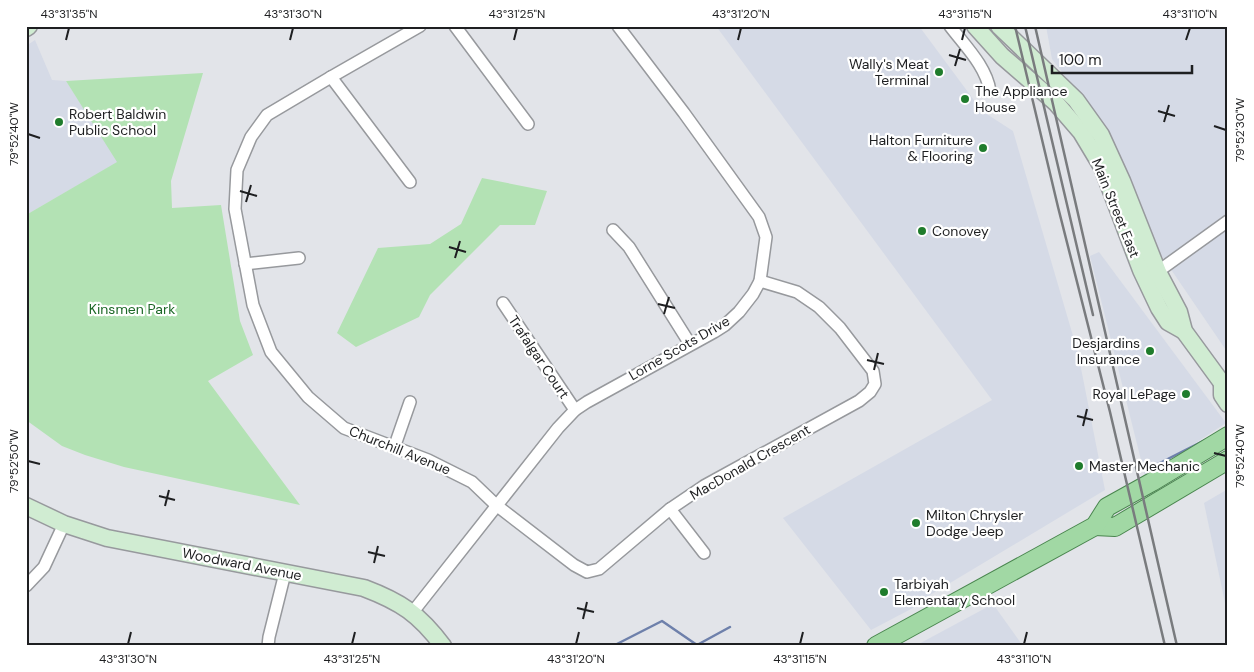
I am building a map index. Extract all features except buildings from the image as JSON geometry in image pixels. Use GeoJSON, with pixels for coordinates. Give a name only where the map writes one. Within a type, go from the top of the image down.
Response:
{"type":"FeatureCollection","features":[{"type":"Feature","properties":{"kind":"main road","name":"Main Street East"},"geometry":{"type":"LineString","coordinates":[[975,26],[1002,56],[1056,103],[1081,132],[1102,167],[1151,276],[1179,312],[1184,331],[1225,384],[1222,395],[1228,404]]}},
{"type":"Feature","properties":{"kind":"main road","name":"Main Street East"},"geometry":{"type":"LineString","coordinates":[[999,26],[1071,95],[1101,135],[1122,181],[1151,276]]}},
{"type":"Feature","properties":{"kind":"main road"},"geometry":{"type":"LineString","coordinates":[[876,646],[1095,526],[1107,507],[1228,436]]}},
{"type":"Feature","properties":{"kind":"main road"},"geometry":{"type":"LineString","coordinates":[[1095,526],[1115,527],[1226,463]]}},
{"type":"Feature","properties":{"kind":"main road","name":"Woodward Avenue"},"geometry":{"type":"LineString","coordinates":[[26,506],[64,524],[107,538],[364,588],[391,599],[412,613],[431,630],[443,646]]}},
{"type":"Feature","properties":{"kind":"street","name":"Churchill Avenue"},"geometry":{"type":"LineString","coordinates":[[420,26],[267,115],[250,137],[237,170],[235,209],[253,305],[271,352],[308,397],[344,428],[428,460],[472,482],[496,505]]}},
{"type":"Feature","properties":{"kind":"street"},"geometry":{"type":"LineString","coordinates":[[455,26],[528,124]]}},
{"type":"Feature","properties":{"kind":"street","name":"Lorne Scots Drive"},"geometry":{"type":"LineString","coordinates":[[412,613],[496,505],[558,428],[575,410],[602,392],[714,332],[732,319],[753,294],[760,281],[766,237],[759,218],[684,113],[618,26]]}},
{"type":"Feature","properties":{"kind":"street"},"geometry":{"type":"LineString","coordinates":[[950,26],[986,76],[990,91]]}},
{"type":"Feature","properties":{"kind":"street"},"geometry":{"type":"LineString","coordinates":[[331,77],[410,182]]}},
{"type":"Feature","properties":{"kind":"street"},"geometry":{"type":"LineString","coordinates":[[1151,276],[1228,221]]}},
{"type":"Feature","properties":{"kind":"street"},"geometry":{"type":"LineString","coordinates":[[613,230],[630,248],[690,344]]}},
{"type":"Feature","properties":{"kind":"street"},"geometry":{"type":"LineString","coordinates":[[245,264],[299,258]]}},
{"type":"Feature","properties":{"kind":"street","name":"MacDonald Crescent"},"geometry":{"type":"LineString","coordinates":[[496,505],[574,565],[587,572],[599,569],[670,509],[704,486],[859,401],[870,392],[875,384],[873,371],[840,328],[819,306],[797,292],[760,281]]}},
{"type":"Feature","properties":{"kind":"street","name":"Trafalgar Court"},"geometry":{"type":"LineString","coordinates":[[503,303],[575,410]]}},
{"type":"Feature","properties":{"kind":"street"},"geometry":{"type":"LineString","coordinates":[[394,448],[410,402]]}},
{"type":"Feature","properties":{"kind":"street"},"geometry":{"type":"LineString","coordinates":[[670,509],[704,553]]}},
{"type":"Feature","properties":{"kind":"street"},"geometry":{"type":"LineString","coordinates":[[26,586],[44,567],[64,524]]}},
{"type":"Feature","properties":{"kind":"street"},"geometry":{"type":"LineString","coordinates":[[268,646],[285,573]]}},
{"type":"Feature","properties":{"kind":"shaded area"},"geometry":{"type":"Polygon","coordinates":[[[716,26],[919,26],[982,111],[1013,131],[1078,353],[1105,490],[930,595],[932,598],[871,630],[783,518],[992,400],[716,26]]]}},
{"type":"Feature","properties":{"kind":"shaded area"},"geometry":{"type":"Polygon","coordinates":[[[1046,26],[1228,26],[1228,353],[1153,243],[1103,125],[1052,59],[1046,26]]]}},
{"type":"Feature","properties":{"kind":"shaded area","name":"Robert Baldwin Public School"},"geometry":{"type":"Polygon","coordinates":[[[35,40],[52,80],[66,81],[118,162],[26,215],[26,46],[35,40]]]}},
{"type":"Feature","properties":{"kind":"shaded area"},"geometry":{"type":"Polygon","coordinates":[[[1099,252],[1226,423],[1145,476],[1090,256],[1099,252]]]}},
{"type":"Feature","properties":{"kind":"shaded area"},"geometry":{"type":"Polygon","coordinates":[[[1228,489],[1228,617],[1204,503],[1228,489]]]}},
{"type":"Feature","properties":{"kind":"shaded area"},"geometry":{"type":"Polygon","coordinates":[[[993,604],[1023,646],[915,646],[993,604]]]}},
{"type":"Feature","properties":{"kind":"green space","name":"Kinsmen Park"},"geometry":{"type":"Polygon","coordinates":[[[203,73],[171,181],[172,208],[221,205],[240,321],[253,355],[208,381],[300,505],[124,467],[85,455],[62,446],[26,420],[26,215],[117,162],[66,81],[203,73]]]}},
{"type":"Feature","properties":{"kind":"green space"},"geometry":{"type":"Polygon","coordinates":[[[482,178],[547,191],[535,225],[500,225],[430,295],[419,317],[356,347],[337,333],[378,248],[430,244],[461,224],[482,178]]]}},
{"type":"Feature","properties":{"kind":"waterway"},"geometry":{"type":"LineString","coordinates":[[1148,469],[1207,439]]}},
{"type":"Feature","properties":{"kind":"waterway"},"geometry":{"type":"LineString","coordinates":[[613,646],[662,621],[697,645],[730,627]]}},
{"type":"Feature","properties":{"kind":"railway"},"geometry":{"type":"LineString","coordinates":[[1015,26],[1058,207],[1110,412],[1165,646]]}},
{"type":"Feature","properties":{"kind":"railway"},"geometry":{"type":"LineString","coordinates":[[1025,26],[1093,315]]}},
{"type":"Feature","properties":{"kind":"railway"},"geometry":{"type":"LineString","coordinates":[[1035,26],[1177,646]]}},
{"type":"Feature","properties":{"kind":"place","name":"Wally's Meat Terminal"},"geometry":{"type":"Point","coordinates":[939,72]}},
{"type":"Feature","properties":{"kind":"place","name":"The Appliance House"},"geometry":{"type":"Point","coordinates":[965,99]}},
{"type":"Feature","properties":{"kind":"place","name":"Robert Baldwin Public School"},"geometry":{"type":"Point","coordinates":[59,122]}},
{"type":"Feature","properties":{"kind":"place","name":"Halton Furniture & Flooring"},"geometry":{"type":"Point","coordinates":[983,148]}},
{"type":"Feature","properties":{"kind":"place","name":"Conovey"},"geometry":{"type":"Point","coordinates":[922,231]}},
{"type":"Feature","properties":{"kind":"place","name":"Desjardins Insurance"},"geometry":{"type":"Point","coordinates":[1150,351]}},
{"type":"Feature","properties":{"kind":"place","name":"Royal LePage"},"geometry":{"type":"Point","coordinates":[1186,394]}},
{"type":"Feature","properties":{"kind":"place","name":"Master Mechanic"},"geometry":{"type":"Point","coordinates":[1079,466]}},
{"type":"Feature","properties":{"kind":"place","name":"Milton Chrysler Dodge Jeep"},"geometry":{"type":"Point","coordinates":[916,523]}},
{"type":"Feature","properties":{"kind":"place","name":"Tarbiyah Elementary School"},"geometry":{"type":"Point","coordinates":[884,592]}}]}
